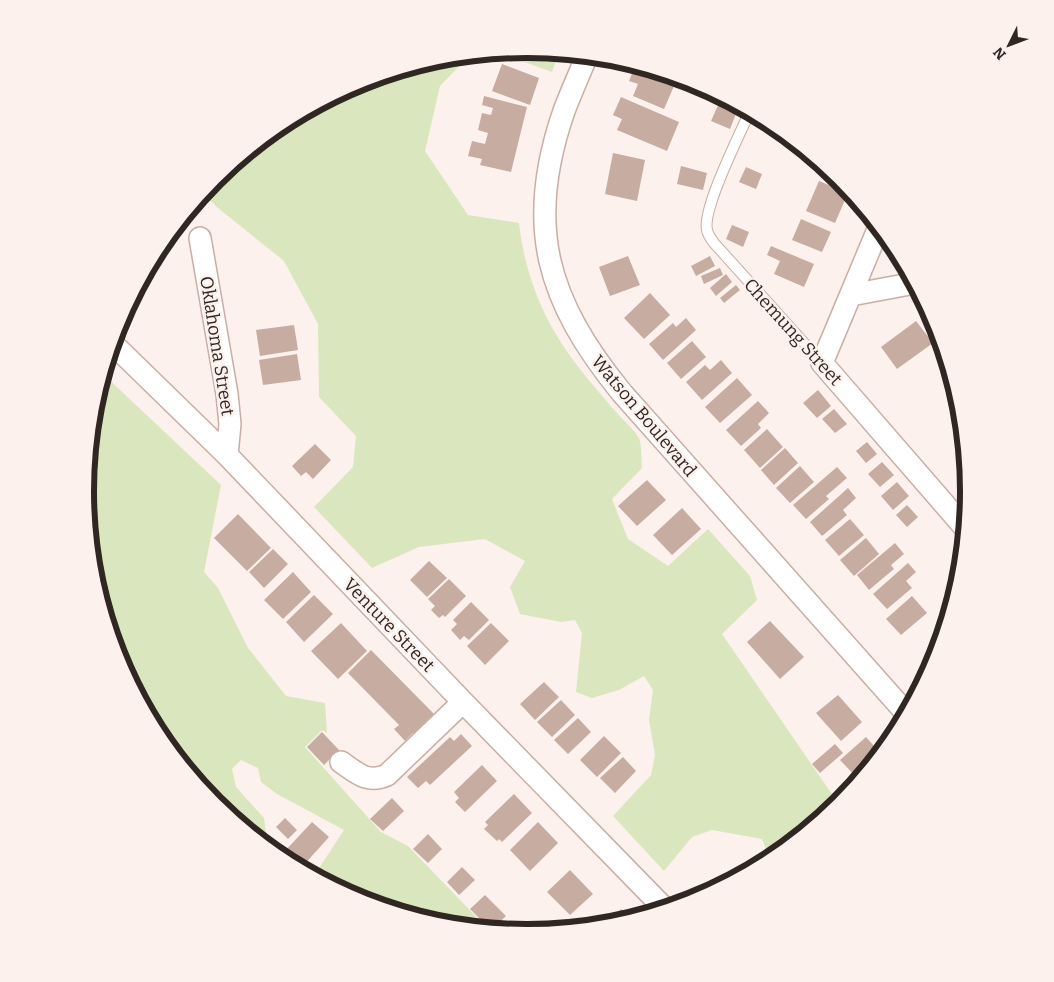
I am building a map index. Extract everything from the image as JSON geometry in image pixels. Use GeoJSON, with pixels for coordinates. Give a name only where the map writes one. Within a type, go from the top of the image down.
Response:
{"type":"FeatureCollection","features":[{"type":"Feature","properties":{"kind":"street","name":"Watson Boulevard"},"geometry":{"type":"LineString","coordinates":[[584,61],[564,110],[545,192],[544,221],[547,249],[553,276],[566,309],[588,348],[622,393],[902,708]]}},
{"type":"Feature","properties":{"kind":"street"},"geometry":{"type":"LineString","coordinates":[[822,363],[877,235]]}},
{"type":"Feature","properties":{"kind":"street","name":"Oklahoma Street"},"geometry":{"type":"LineString","coordinates":[[200,238],[227,394],[230,424],[228,455]]}},
{"type":"Feature","properties":{"kind":"street"},"geometry":{"type":"LineString","coordinates":[[851,294],[908,284]]}},
{"type":"Feature","properties":{"kind":"street","name":"Venture Street"},"geometry":{"type":"LineString","coordinates":[[118,349],[228,455],[463,702],[659,903]]}},
{"type":"Feature","properties":{"kind":"street","name":"Chemung Street"},"geometry":{"type":"LineString","coordinates":[[822,363],[960,522]]}},
{"type":"Feature","properties":{"kind":"street"},"geometry":{"type":"LineString","coordinates":[[341,762],[368,778],[378,779],[387,775],[463,702]]}},
{"type":"Feature","properties":{"kind":"lane","name":"Chemung Street"},"geometry":{"type":"LineString","coordinates":[[747,118],[715,191],[707,216],[707,230],[714,243],[822,363]]}},
{"type":"Feature","properties":{"kind":"green space"},"geometry":{"type":"Polygon","coordinates":[[[514,58],[557,58],[552,72],[514,58]]]}},
{"type":"Feature","properties":{"kind":"green space"},"geometry":{"type":"Polygon","coordinates":[[[463,62],[440,86],[425,151],[468,215],[519,223],[529,273],[548,321],[566,350],[590,382],[639,438],[642,468],[612,499],[628,539],[668,566],[708,529],[750,576],[757,600],[722,634],[834,798],[791,835],[767,852],[762,839],[712,830],[692,837],[664,871],[613,816],[651,775],[655,755],[649,720],[653,690],[644,676],[619,690],[592,698],[576,692],[582,633],[575,620],[561,622],[520,614],[510,587],[525,561],[485,539],[419,547],[372,568],[314,507],[353,467],[356,436],[319,397],[318,324],[284,261],[207,198],[220,184],[263,147],[310,116],[361,90],[415,72],[463,62]]]}},
{"type":"Feature","properties":{"kind":"green space"},"geometry":{"type":"Polygon","coordinates":[[[108,379],[221,485],[204,572],[218,588],[248,648],[286,696],[325,703],[327,733],[322,730],[305,747],[381,832],[408,846],[481,922],[415,910],[361,892],[318,870],[344,830],[277,794],[261,782],[258,768],[241,760],[232,769],[236,787],[264,818],[267,838],[220,798],[201,777],[183,755],[152,708],[126,657],[108,603],[97,548],[94,519],[94,463],[97,434],[108,379]]]}},
{"type":"Feature","properties":{"kind":"building"},"geometry":{"type":"Polygon","coordinates":[[[502,64],[539,78],[530,105],[492,91],[502,64]]]}},
{"type":"Feature","properties":{"kind":"building"},"geometry":{"type":"Polygon","coordinates":[[[633,71],[675,84],[664,109],[633,96],[638,84],[629,81],[633,71]]]}},
{"type":"Feature","properties":{"kind":"building"},"geometry":{"type":"Polygon","coordinates":[[[484,96],[527,107],[511,172],[480,165],[482,159],[468,156],[472,141],[485,144],[488,133],[478,130],[482,113],[491,115],[493,108],[482,105],[484,96]]]}},
{"type":"Feature","properties":{"kind":"building"},"geometry":{"type":"Polygon","coordinates":[[[621,97],[679,122],[667,151],[617,130],[622,119],[613,115],[621,97]]]}},
{"type":"Feature","properties":{"kind":"building"},"geometry":{"type":"Polygon","coordinates":[[[719,103],[737,112],[730,129],[711,121],[719,103]]]}},
{"type":"Feature","properties":{"kind":"building"},"geometry":{"type":"Polygon","coordinates":[[[613,153],[645,160],[637,201],[605,194],[613,153]]]}},
{"type":"Feature","properties":{"kind":"building"},"geometry":{"type":"Polygon","coordinates":[[[681,166],[707,173],[703,190],[677,184],[681,166]]]}},
{"type":"Feature","properties":{"kind":"building"},"geometry":{"type":"Polygon","coordinates":[[[746,167],[762,174],[756,189],[739,182],[746,167]]]}},
{"type":"Feature","properties":{"kind":"building"},"geometry":{"type":"Polygon","coordinates":[[[817,169],[825,176],[816,172],[817,169]]]}},
{"type":"Feature","properties":{"kind":"building"},"geometry":{"type":"Polygon","coordinates":[[[819,181],[839,189],[846,197],[835,223],[806,211],[819,181]]]}},
{"type":"Feature","properties":{"kind":"building"},"geometry":{"type":"Polygon","coordinates":[[[801,219],[831,232],[822,252],[792,240],[801,219]]]}},
{"type":"Feature","properties":{"kind":"building"},"geometry":{"type":"Polygon","coordinates":[[[732,225],[749,232],[743,247],[726,239],[732,225]]]}},
{"type":"Feature","properties":{"kind":"building"},"geometry":{"type":"Polygon","coordinates":[[[771,246],[814,264],[804,287],[774,274],[780,261],[767,255],[771,246]]]}},
{"type":"Feature","properties":{"kind":"building"},"geometry":{"type":"Polygon","coordinates":[[[628,256],[640,285],[610,296],[599,267],[628,256]]]}},
{"type":"Feature","properties":{"kind":"building"},"geometry":{"type":"Polygon","coordinates":[[[710,256],[715,266],[696,276],[691,266],[710,256]]]}},
{"type":"Feature","properties":{"kind":"building"},"geometry":{"type":"Polygon","coordinates":[[[720,268],[723,275],[704,284],[701,276],[720,268]]]}},
{"type":"Feature","properties":{"kind":"building"},"geometry":{"type":"Polygon","coordinates":[[[726,274],[732,282],[716,296],[710,288],[726,274]]]}},
{"type":"Feature","properties":{"kind":"building"},"geometry":{"type":"Polygon","coordinates":[[[736,285],[740,290],[724,303],[720,298],[736,285]]]}},
{"type":"Feature","properties":{"kind":"building"},"geometry":{"type":"Polygon","coordinates":[[[650,293],[670,315],[644,339],[624,318],[650,293]]]}},
{"type":"Feature","properties":{"kind":"building"},"geometry":{"type":"Polygon","coordinates":[[[686,318],[696,330],[663,360],[649,344],[673,323],[676,327],[686,318]]]}},
{"type":"Feature","properties":{"kind":"building"},"geometry":{"type":"Polygon","coordinates":[[[916,321],[933,343],[897,369],[881,347],[916,321]]]}},
{"type":"Feature","properties":{"kind":"building"},"geometry":{"type":"Polygon","coordinates":[[[294,325],[298,350],[260,356],[256,330],[294,325]]]}},
{"type":"Feature","properties":{"kind":"building"},"geometry":{"type":"Polygon","coordinates":[[[692,341],[706,357],[681,379],[667,363],[692,341]]]}},
{"type":"Feature","properties":{"kind":"building"},"geometry":{"type":"Polygon","coordinates":[[[297,354],[301,380],[263,385],[259,360],[297,354]]]}},
{"type":"Feature","properties":{"kind":"building"},"geometry":{"type":"Polygon","coordinates":[[[721,360],[732,373],[702,400],[686,382],[705,365],[710,370],[721,360]]]}},
{"type":"Feature","properties":{"kind":"building"},"geometry":{"type":"Polygon","coordinates":[[[737,378],[752,395],[720,423],[705,407],[737,378]]]}},
{"type":"Feature","properties":{"kind":"building"},"geometry":{"type":"Polygon","coordinates":[[[818,390],[831,406],[817,418],[803,403],[818,390]]]}},
{"type":"Feature","properties":{"kind":"building"},"geometry":{"type":"Polygon","coordinates":[[[758,401],[769,413],[758,424],[761,428],[741,446],[726,430],[758,401]]]}},
{"type":"Feature","properties":{"kind":"building"},"geometry":{"type":"Polygon","coordinates":[[[834,409],[847,424],[835,433],[822,419],[834,409]]]}},
{"type":"Feature","properties":{"kind":"building"},"geometry":{"type":"Polygon","coordinates":[[[767,429],[783,447],[760,468],[744,450],[767,429]]]}},
{"type":"Feature","properties":{"kind":"building"},"geometry":{"type":"Polygon","coordinates":[[[867,442],[877,454],[866,463],[856,451],[867,442]]]}},
{"type":"Feature","properties":{"kind":"building"},"geometry":{"type":"Polygon","coordinates":[[[315,444],[331,460],[313,479],[306,472],[301,476],[292,466],[315,444]]]}},
{"type":"Feature","properties":{"kind":"building"},"geometry":{"type":"Polygon","coordinates":[[[785,448],[798,463],[774,485],[761,470],[785,448]]]}},
{"type":"Feature","properties":{"kind":"building"},"geometry":{"type":"Polygon","coordinates":[[[882,462],[894,475],[880,487],[868,474],[882,462]]]}},
{"type":"Feature","properties":{"kind":"building"},"geometry":{"type":"Polygon","coordinates":[[[800,466],[814,482],[790,503],[776,488],[800,466]]]}},
{"type":"Feature","properties":{"kind":"building"},"geometry":{"type":"Polygon","coordinates":[[[837,467],[847,478],[826,496],[829,499],[806,519],[793,505],[837,467]]]}},
{"type":"Feature","properties":{"kind":"building"},"geometry":{"type":"Polygon","coordinates":[[[647,480],[666,500],[637,526],[618,506],[647,480]]]}},
{"type":"Feature","properties":{"kind":"building"},"geometry":{"type":"Polygon","coordinates":[[[897,482],[909,496],[893,510],[881,496],[897,482]]]}},
{"type":"Feature","properties":{"kind":"building"},"geometry":{"type":"Polygon","coordinates":[[[848,488],[856,498],[843,510],[847,515],[822,536],[810,522],[848,488]]]}},
{"type":"Feature","properties":{"kind":"building"},"geometry":{"type":"Polygon","coordinates":[[[907,505],[918,517],[907,527],[896,515],[907,505]]]}},
{"type":"Feature","properties":{"kind":"building"},"geometry":{"type":"Polygon","coordinates":[[[682,508],[701,529],[672,555],[653,535],[682,508]]]}},
{"type":"Feature","properties":{"kind":"building"},"geometry":{"type":"Polygon","coordinates":[[[238,514],[271,548],[247,571],[214,538],[238,514]]]}},
{"type":"Feature","properties":{"kind":"building"},"geometry":{"type":"Polygon","coordinates":[[[850,519],[864,535],[839,556],[825,540],[850,519]]]}},
{"type":"Feature","properties":{"kind":"building"},"geometry":{"type":"Polygon","coordinates":[[[866,538],[879,554],[854,576],[840,560],[866,538]]]}},
{"type":"Feature","properties":{"kind":"building"},"geometry":{"type":"Polygon","coordinates":[[[895,543],[904,554],[891,565],[894,569],[869,590],[857,575],[895,543]]]}},
{"type":"Feature","properties":{"kind":"building"},"geometry":{"type":"Polygon","coordinates":[[[273,549],[288,564],[264,588],[249,572],[273,549]]]}},
{"type":"Feature","properties":{"kind":"building"},"geometry":{"type":"Polygon","coordinates":[[[429,561],[447,578],[427,597],[410,580],[429,561]]]}},
{"type":"Feature","properties":{"kind":"building"},"geometry":{"type":"Polygon","coordinates":[[[908,563],[916,572],[906,581],[912,588],[887,609],[873,594],[908,563]]]}},
{"type":"Feature","properties":{"kind":"building"},"geometry":{"type":"Polygon","coordinates":[[[293,572],[311,592],[283,619],[264,600],[293,572]]]}},
{"type":"Feature","properties":{"kind":"building"},"geometry":{"type":"Polygon","coordinates":[[[449,579],[466,596],[445,617],[443,615],[439,618],[431,610],[435,606],[428,599],[449,579]]]}},
{"type":"Feature","properties":{"kind":"building"},"geometry":{"type":"Polygon","coordinates":[[[948,594],[946,601],[943,598],[948,594]]]}},
{"type":"Feature","properties":{"kind":"building"},"geometry":{"type":"Polygon","coordinates":[[[314,595],[333,614],[304,642],[286,622],[314,595]]]}},
{"type":"Feature","properties":{"kind":"building"},"geometry":{"type":"Polygon","coordinates":[[[912,596],[927,613],[901,635],[886,619],[912,596]]]}},
{"type":"Feature","properties":{"kind":"building"},"geometry":{"type":"Polygon","coordinates":[[[471,602],[489,620],[469,640],[464,636],[460,640],[451,630],[457,624],[453,620],[471,602]]]}},
{"type":"Feature","properties":{"kind":"building"},"geometry":{"type":"Polygon","coordinates":[[[770,621],[804,657],[780,679],[747,642],[770,621]]]}},
{"type":"Feature","properties":{"kind":"building"},"geometry":{"type":"Polygon","coordinates":[[[341,623],[367,651],[338,679],[311,651],[341,623]]]}},
{"type":"Feature","properties":{"kind":"building"},"geometry":{"type":"Polygon","coordinates":[[[491,623],[509,641],[485,665],[467,646],[491,623]]]}},
{"type":"Feature","properties":{"kind":"building"},"geometry":{"type":"Polygon","coordinates":[[[371,650],[437,717],[417,737],[413,733],[405,741],[394,729],[399,725],[348,673],[371,650]]]}},
{"type":"Feature","properties":{"kind":"building"},"geometry":{"type":"Polygon","coordinates":[[[544,682],[559,697],[535,720],[520,704],[544,682]]]}},
{"type":"Feature","properties":{"kind":"building"},"geometry":{"type":"Polygon","coordinates":[[[838,695],[862,722],[841,741],[816,713],[838,695]]]}},
{"type":"Feature","properties":{"kind":"building"},"geometry":{"type":"Polygon","coordinates":[[[561,700],[575,715],[552,737],[537,722],[561,700]]]}},
{"type":"Feature","properties":{"kind":"building"},"geometry":{"type":"Polygon","coordinates":[[[578,718],[591,732],[568,754],[554,740],[578,718]]]}},
{"type":"Feature","properties":{"kind":"building"},"geometry":{"type":"Polygon","coordinates":[[[322,732],[339,750],[324,765],[307,747],[322,732]]]}},
{"type":"Feature","properties":{"kind":"building"},"geometry":{"type":"Polygon","coordinates":[[[461,734],[472,746],[430,785],[426,781],[418,788],[407,777],[450,737],[454,741],[461,734]]]}},
{"type":"Feature","properties":{"kind":"building"},"geometry":{"type":"Polygon","coordinates":[[[604,736],[621,753],[597,777],[580,760],[604,736]]]}},
{"type":"Feature","properties":{"kind":"building"},"geometry":{"type":"Polygon","coordinates":[[[866,737],[876,748],[854,775],[840,760],[866,737]]]}},
{"type":"Feature","properties":{"kind":"building"},"geometry":{"type":"Polygon","coordinates":[[[835,744],[843,753],[820,773],[812,764],[835,744]]]}},
{"type":"Feature","properties":{"kind":"building"},"geometry":{"type":"Polygon","coordinates":[[[623,757],[636,771],[615,793],[600,778],[623,757]]]}},
{"type":"Feature","properties":{"kind":"building"},"geometry":{"type":"Polygon","coordinates":[[[482,765],[497,781],[465,812],[455,802],[459,798],[454,792],[482,765]]]}},
{"type":"Feature","properties":{"kind":"building"},"geometry":{"type":"Polygon","coordinates":[[[514,794],[532,813],[502,842],[499,839],[497,841],[484,829],[488,825],[485,822],[514,794]]]}},
{"type":"Feature","properties":{"kind":"building"},"geometry":{"type":"Polygon","coordinates":[[[392,798],[404,811],[383,831],[370,819],[392,798]]]}},
{"type":"Feature","properties":{"kind":"building"},"geometry":{"type":"Polygon","coordinates":[[[285,818],[297,830],[288,839],[276,827],[285,818]]]}},
{"type":"Feature","properties":{"kind":"building"},"geometry":{"type":"Polygon","coordinates":[[[312,822],[329,837],[305,863],[285,851],[312,822]]]}},
{"type":"Feature","properties":{"kind":"building"},"geometry":{"type":"Polygon","coordinates":[[[538,822],[558,843],[530,871],[510,850],[538,822]]]}},
{"type":"Feature","properties":{"kind":"building"},"geometry":{"type":"Polygon","coordinates":[[[428,834],[442,849],[428,863],[413,849],[428,834]]]}},
{"type":"Feature","properties":{"kind":"building"},"geometry":{"type":"Polygon","coordinates":[[[462,867],[475,880],[459,895],[447,882],[462,867]]]}},
{"type":"Feature","properties":{"kind":"building"},"geometry":{"type":"Polygon","coordinates":[[[570,870],[593,894],[570,915],[547,892],[570,870]]]}},
{"type":"Feature","properties":{"kind":"building"},"geometry":{"type":"Polygon","coordinates":[[[485,895],[506,916],[498,924],[483,922],[470,909],[485,895]]]}},
{"type":"Feature","properties":{"kind":"building"},"geometry":{"type":"Polygon","coordinates":[[[621,909],[625,913],[615,915],[621,909]]]}}]}
